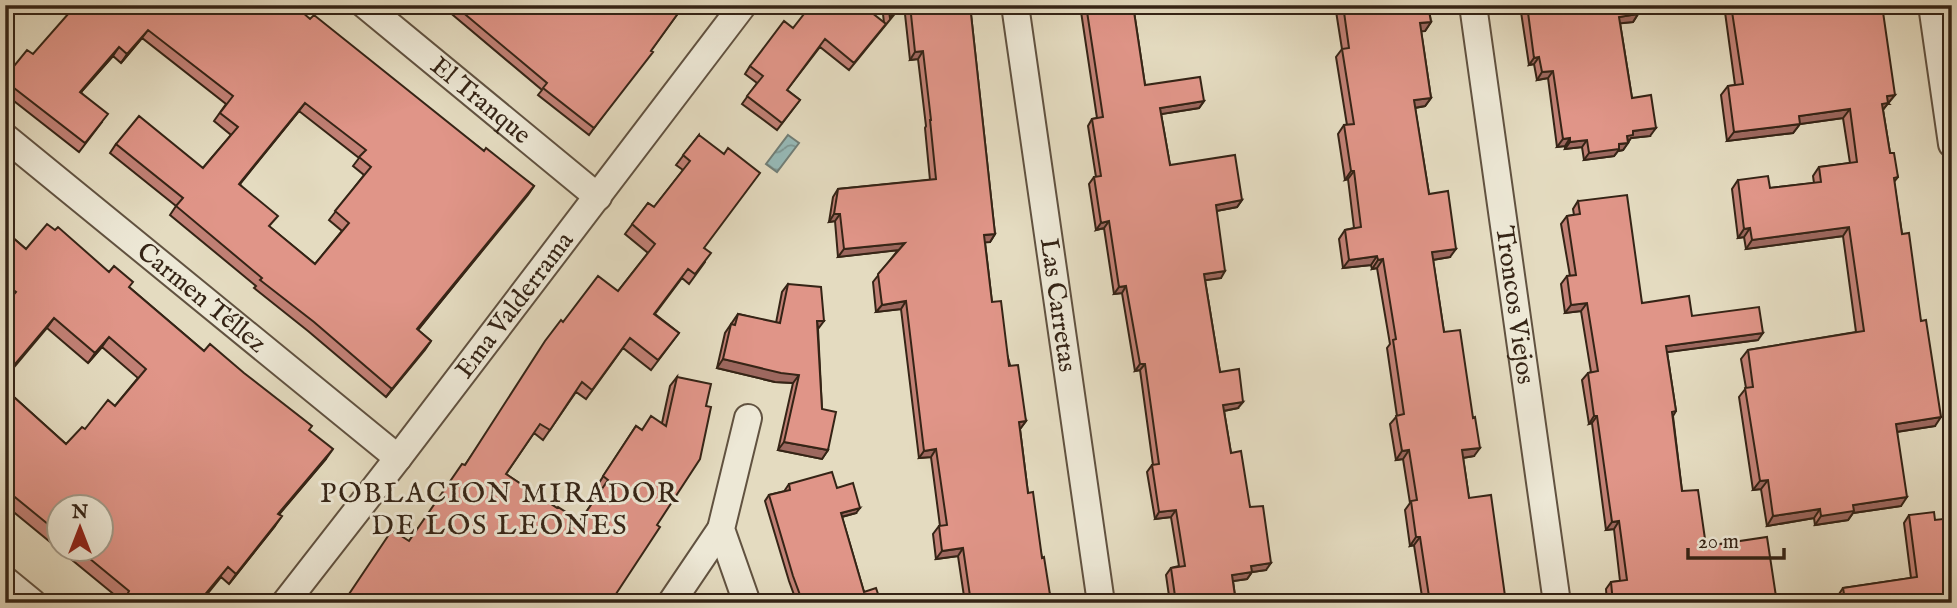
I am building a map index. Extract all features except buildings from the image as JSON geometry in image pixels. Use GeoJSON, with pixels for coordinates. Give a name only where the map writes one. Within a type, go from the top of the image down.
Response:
{"type":"FeatureCollection","features":[{"type":"Feature","properties":{"kind":"street","name":"El Tranque"},"geometry":{"type":"LineString","coordinates":[[365,5],[598,197]]}},
{"type":"Feature","properties":{"kind":"street","name":"Ema Valderrama"},"geometry":{"type":"LineString","coordinates":[[285,603],[743,5]]}},
{"type":"Feature","properties":{"kind":"street","name":"Las Carretas"},"geometry":{"type":"LineString","coordinates":[[1016,5],[1101,603]]}},
{"type":"Feature","properties":{"kind":"street","name":"Troncos Viejos"},"geometry":{"type":"LineString","coordinates":[[1473,5],[1557,603]]}},
{"type":"Feature","properties":{"kind":"street"},"geometry":{"type":"LineString","coordinates":[[1932,5],[1952,144]]}},
{"type":"Feature","properties":{"kind":"street","name":"Carmen Téllez"},"geometry":{"type":"LineString","coordinates":[[5,137],[398,458]]}},
{"type":"Feature","properties":{"kind":"street"},"geometry":{"type":"LineString","coordinates":[[671,603],[721,529],[748,418]]}},
{"type":"Feature","properties":{"kind":"street"},"geometry":{"type":"LineString","coordinates":[[721,529],[747,603]]}},
{"type":"Feature","properties":{"kind":"street"},"geometry":{"type":"LineString","coordinates":[[5,580],[33,603]]}},
{"type":"Feature","properties":{"kind":"water"},"geometry":{"type":"Polygon","coordinates":[[[788,135],[799,143],[777,172],[766,164],[788,135]]]}},
{"type":"Feature","properties":{"kind":"district","name":"POBLACION MIRADOR DE LOS LEONES"},"geometry":{"type":"Point","coordinates":[500,510]}}]}
